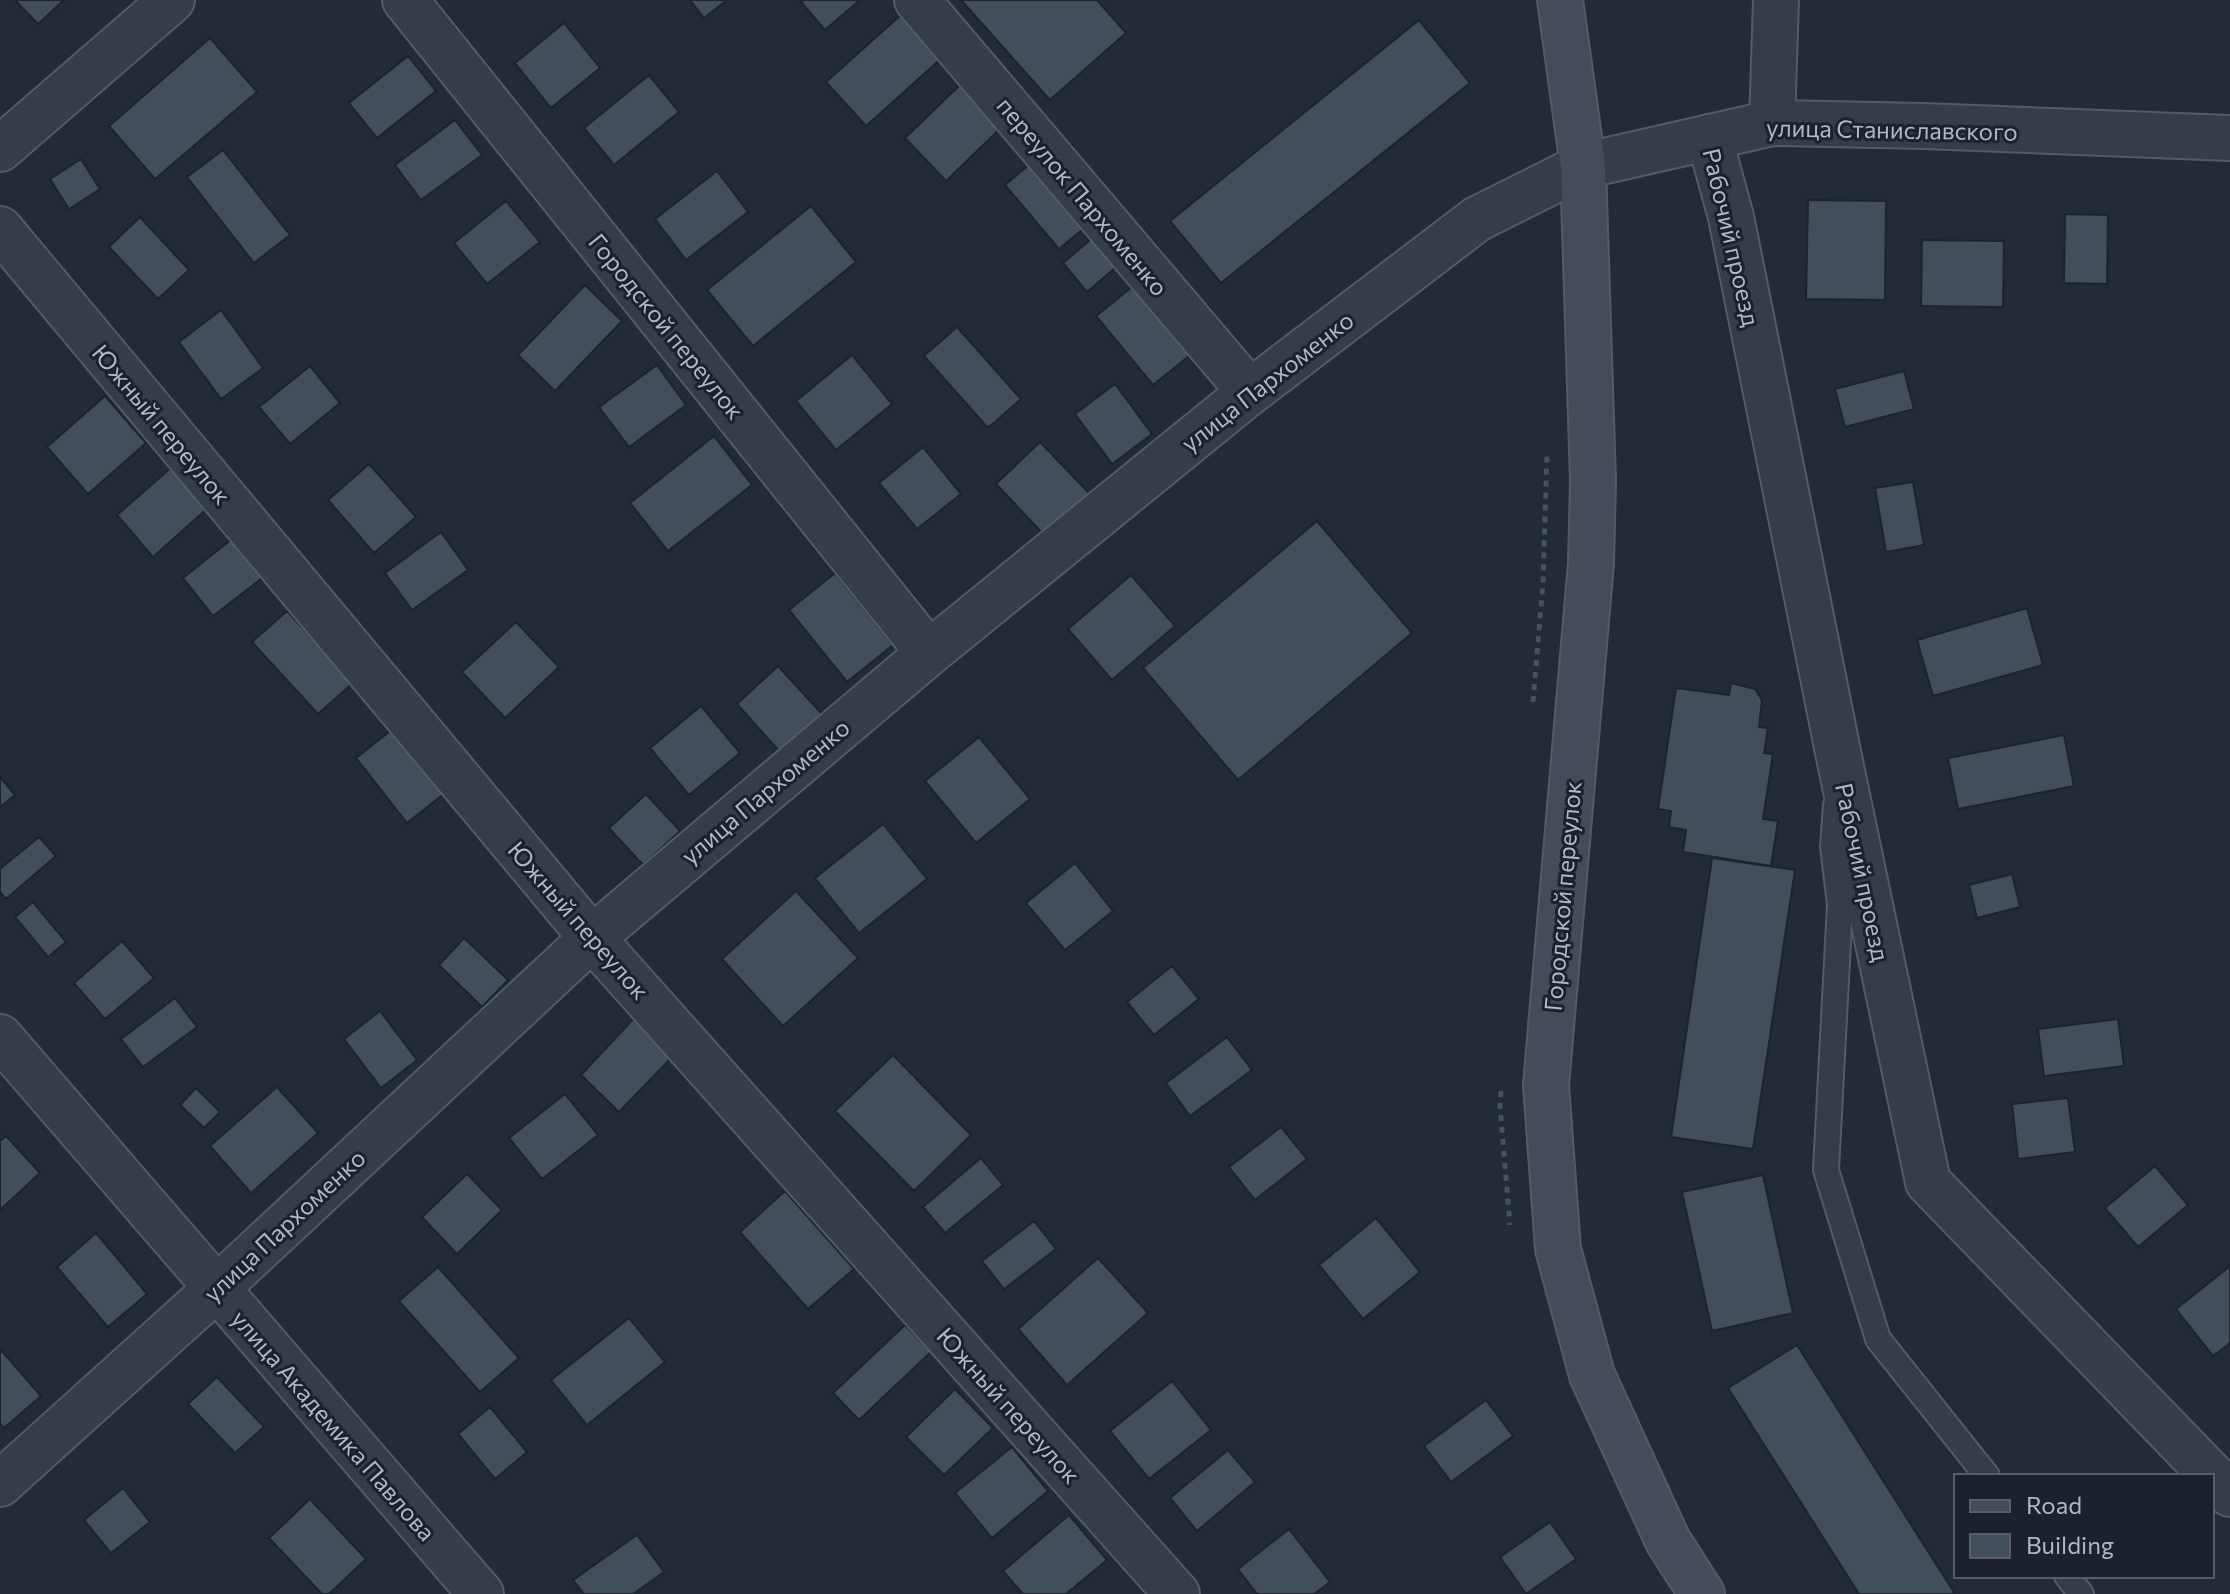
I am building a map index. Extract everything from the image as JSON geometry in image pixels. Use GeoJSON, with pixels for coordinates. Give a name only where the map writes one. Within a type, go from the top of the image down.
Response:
{"type":"FeatureCollection","features":[{"type":"Feature","properties":{"kind":"main road"},"geometry":{"type":"LineString","coordinates":[[1560,0],[1583,166]]}},
{"type":"Feature","properties":{"kind":"main road","name":"Городской переулок"},"geometry":{"type":"LineString","coordinates":[[1583,166],[1593,481],[1591,563],[1546,1085],[1551,1178],[1558,1249],[1592,1375],[1668,1541],[1702,1594]]}},
{"type":"Feature","properties":{"kind":"street"},"geometry":{"type":"LineString","coordinates":[[0,149],[172,0]]}},
{"type":"Feature","properties":{"kind":"street","name":"Городской переулок"},"geometry":{"type":"LineString","coordinates":[[405,0],[929,653]]}},
{"type":"Feature","properties":{"kind":"street","name":"переулок Пархоменко"},"geometry":{"type":"LineString","coordinates":[[918,0],[1250,392]]}},
{"type":"Feature","properties":{"kind":"street"},"geometry":{"type":"LineString","coordinates":[[1772,123],[1776,0]]}},
{"type":"Feature","properties":{"kind":"street","name":"улица Станиславского"},"geometry":{"type":"LineString","coordinates":[[1583,166],[1772,123],[2230,138]]}},
{"type":"Feature","properties":{"kind":"street","name":"Рабочий проезд"},"geometry":{"type":"LineString","coordinates":[[1709,137],[1731,217],[1928,1182],[2211,1474]]}},
{"type":"Feature","properties":{"kind":"street","name":"улица Пархоменко"},"geometry":{"type":"LineString","coordinates":[[0,1484],[216,1289],[592,938],[929,653],[1250,392],[1477,219],[1583,166]]}},
{"type":"Feature","properties":{"kind":"street","name":"Южный переулок"},"geometry":{"type":"LineString","coordinates":[[0,229],[592,938],[1177,1594]]}},
{"type":"Feature","properties":{"kind":"street","name":"улица Академика Павлова"},"geometry":{"type":"LineString","coordinates":[[0,1037],[481,1594]]}},
{"type":"Feature","properties":{"kind":"street","name":"Рабочий проезд"},"geometry":{"type":"LineString","coordinates":[[2214,1477],[2230,1494]]}},
{"type":"Feature","properties":{"kind":"lane"},"geometry":{"type":"LineString","coordinates":[[1839,757],[1833,847],[1840,904],[1826,1170],[1878,1339],[1985,1474]]}},
{"type":"Feature","properties":{"kind":"lane"},"geometry":{"type":"LineString","coordinates":[[2069,1578],[2081,1594]]}},
{"type":"Feature","properties":{"kind":"building"},"geometry":{"type":"Polygon","coordinates":[[[15,0],[64,0],[38,24],[15,0]]]}},
{"type":"Feature","properties":{"kind":"building"},"geometry":{"type":"Polygon","coordinates":[[[690,0],[727,0],[704,18],[690,0]]]}},
{"type":"Feature","properties":{"kind":"building"},"geometry":{"type":"Polygon","coordinates":[[[860,0],[825,30],[801,2],[860,0]]]}},
{"type":"Feature","properties":{"kind":"building"},"geometry":{"type":"Polygon","coordinates":[[[961,0],[1097,0],[1126,33],[1050,100],[961,0]]]}},
{"type":"Feature","properties":{"kind":"building"},"geometry":{"type":"Polygon","coordinates":[[[903,13],[943,57],[866,126],[826,82],[903,13]]]}},
{"type":"Feature","properties":{"kind":"building"},"geometry":{"type":"Polygon","coordinates":[[[1419,20],[1470,83],[1221,283],[1170,221],[1419,20]]]}},
{"type":"Feature","properties":{"kind":"building"},"geometry":{"type":"Polygon","coordinates":[[[564,23],[600,68],[551,108],[515,63],[564,23]]]}},
{"type":"Feature","properties":{"kind":"building"},"geometry":{"type":"Polygon","coordinates":[[[210,38],[257,92],[155,179],[109,126],[210,38]]]}},
{"type":"Feature","properties":{"kind":"building"},"geometry":{"type":"Polygon","coordinates":[[[408,56],[436,91],[377,138],[349,103],[408,56]]]}},
{"type":"Feature","properties":{"kind":"building"},"geometry":{"type":"Polygon","coordinates":[[[649,75],[679,112],[614,165],[584,128],[649,75]]]}},
{"type":"Feature","properties":{"kind":"building"},"geometry":{"type":"Polygon","coordinates":[[[963,82],[1004,125],[946,181],[905,138],[963,82]]]}},
{"type":"Feature","properties":{"kind":"building"},"geometry":{"type":"Polygon","coordinates":[[[455,120],[482,155],[421,200],[395,165],[455,120]]]}},
{"type":"Feature","properties":{"kind":"building"},"geometry":{"type":"Polygon","coordinates":[[[223,150],[290,235],[254,263],[187,177],[223,150]]]}},
{"type":"Feature","properties":{"kind":"building"},"geometry":{"type":"Polygon","coordinates":[[[81,159],[100,189],[69,209],[50,179],[81,159]]]}},
{"type":"Feature","properties":{"kind":"building"},"geometry":{"type":"Polygon","coordinates":[[[1036,159],[1089,224],[1059,249],[1005,185],[1036,159]]]}},
{"type":"Feature","properties":{"kind":"building"},"geometry":{"type":"Polygon","coordinates":[[[717,171],[748,212],[686,260],[655,219],[717,171]]]}},
{"type":"Feature","properties":{"kind":"building"},"geometry":{"type":"Polygon","coordinates":[[[1808,200],[1886,201],[1885,300],[1806,299],[1808,200]]]}},
{"type":"Feature","properties":{"kind":"building"},"geometry":{"type":"Polygon","coordinates":[[[506,201],[540,242],[487,284],[454,243],[506,201]]]}},
{"type":"Feature","properties":{"kind":"building"},"geometry":{"type":"Polygon","coordinates":[[[811,206],[856,262],[753,346],[707,290],[811,206]]]}},
{"type":"Feature","properties":{"kind":"building"},"geometry":{"type":"Polygon","coordinates":[[[2065,214],[2108,215],[2107,284],[2064,283],[2065,214]]]}},
{"type":"Feature","properties":{"kind":"building"},"geometry":{"type":"Polygon","coordinates":[[[140,217],[189,270],[158,299],[109,247],[140,217]]]}},
{"type":"Feature","properties":{"kind":"building"},"geometry":{"type":"Polygon","coordinates":[[[1097,234],[1121,263],[1087,292],[1063,263],[1097,234]]]}},
{"type":"Feature","properties":{"kind":"building"},"geometry":{"type":"Polygon","coordinates":[[[1922,240],[2004,241],[2003,307],[1921,306],[1922,240]]]}},
{"type":"Feature","properties":{"kind":"building"},"geometry":{"type":"Polygon","coordinates":[[[1137,283],[1194,352],[1153,385],[1096,316],[1137,283]]]}},
{"type":"Feature","properties":{"kind":"building"},"geometry":{"type":"Polygon","coordinates":[[[585,285],[622,321],[555,391],[518,355],[585,285]]]}},
{"type":"Feature","properties":{"kind":"building"},"geometry":{"type":"Polygon","coordinates":[[[221,310],[263,368],[221,399],[179,342],[221,310]]]}},
{"type":"Feature","properties":{"kind":"building"},"geometry":{"type":"Polygon","coordinates":[[[957,327],[1021,399],[988,428],[924,356],[957,327]]]}},
{"type":"Feature","properties":{"kind":"building"},"geometry":{"type":"Polygon","coordinates":[[[852,355],[892,404],[836,450],[796,401],[852,355]]]}},
{"type":"Feature","properties":{"kind":"building"},"geometry":{"type":"Polygon","coordinates":[[[657,365],[686,405],[629,447],[599,407],[657,365]]]}},
{"type":"Feature","properties":{"kind":"building"},"geometry":{"type":"Polygon","coordinates":[[[310,366],[340,403],[290,444],[259,407],[310,366]]]}},
{"type":"Feature","properties":{"kind":"building"},"geometry":{"type":"Polygon","coordinates":[[[1904,371],[1914,409],[1845,427],[1835,389],[1904,371]]]}},
{"type":"Feature","properties":{"kind":"building"},"geometry":{"type":"Polygon","coordinates":[[[1115,384],[1152,434],[1112,464],[1075,414],[1115,384]]]}},
{"type":"Feature","properties":{"kind":"building"},"geometry":{"type":"Polygon","coordinates":[[[105,396],[146,443],[88,494],[47,447],[105,396]]]}},
{"type":"Feature","properties":{"kind":"building"},"geometry":{"type":"Polygon","coordinates":[[[714,436],[752,485],[668,551],[630,503],[714,436]]]}},
{"type":"Feature","properties":{"kind":"building"},"geometry":{"type":"Polygon","coordinates":[[[1040,442],[1091,495],[1046,537],[996,484],[1040,442]]]}},
{"type":"Feature","properties":{"kind":"building"},"geometry":{"type":"Polygon","coordinates":[[[923,447],[961,494],[917,529],[879,483],[923,447]]]}},
{"type":"Feature","properties":{"kind":"building"},"geometry":{"type":"Polygon","coordinates":[[[369,464],[416,517],[374,553],[328,500],[369,464]]]}},
{"type":"Feature","properties":{"kind":"building"},"geometry":{"type":"Polygon","coordinates":[[[173,466],[209,507],[153,557],[117,515],[173,466]]]}},
{"type":"Feature","properties":{"kind":"building"},"geometry":{"type":"Polygon","coordinates":[[[1913,482],[1924,545],[1886,552],[1875,488],[1913,482]]]}},
{"type":"Feature","properties":{"kind":"building"},"geometry":{"type":"Polygon","coordinates":[[[1317,521],[1412,633],[1238,780],[1143,668],[1317,521]]]}},
{"type":"Feature","properties":{"kind":"building"},"geometry":{"type":"Polygon","coordinates":[[[441,532],[468,570],[412,610],[385,573],[441,532]]]}},
{"type":"Feature","properties":{"kind":"building"},"geometry":{"type":"Polygon","coordinates":[[[232,539],[262,578],[213,616],[183,578],[232,539]]]}},
{"type":"Feature","properties":{"kind":"building"},"geometry":{"type":"Polygon","coordinates":[[[835,573],[893,645],[847,682],[789,610],[835,573]]]}},
{"type":"Feature","properties":{"kind":"building"},"geometry":{"type":"Polygon","coordinates":[[[1131,575],[1175,626],[1112,680],[1068,629],[1131,575]]]}},
{"type":"Feature","properties":{"kind":"building"},"geometry":{"type":"Polygon","coordinates":[[[2027,608],[2043,665],[1933,696],[1917,640],[2027,608]]]}},
{"type":"Feature","properties":{"kind":"building"},"geometry":{"type":"Polygon","coordinates":[[[287,611],[353,683],[318,714],[252,642],[287,611]]]}},
{"type":"Feature","properties":{"kind":"building"},"geometry":{"type":"Polygon","coordinates":[[[516,622],[559,667],[505,718],[462,672],[516,622]]]}},
{"type":"Feature","properties":{"kind":"building"},"geometry":{"type":"Polygon","coordinates":[[[778,666],[822,714],[780,752],[737,704],[778,666]]]}},
{"type":"Feature","properties":{"kind":"building"},"geometry":{"type":"Polygon","coordinates":[[[1731,683],[1755,689],[1762,700],[1759,727],[1768,728],[1764,753],[1773,754],[1763,819],[1778,821],[1771,866],[1683,852],[1686,830],[1669,827],[1671,811],[1658,809],[1676,688],[1729,695],[1731,683]]]}},
{"type":"Feature","properties":{"kind":"building"},"geometry":{"type":"Polygon","coordinates":[[[701,706],[740,753],[689,795],[650,748],[701,706]]]}},
{"type":"Feature","properties":{"kind":"building"},"geometry":{"type":"Polygon","coordinates":[[[394,728],[445,793],[407,823],[356,758],[394,728]]]}},
{"type":"Feature","properties":{"kind":"building"},"geometry":{"type":"Polygon","coordinates":[[[2064,735],[2074,786],[1958,809],[1948,758],[2064,735]]]}},
{"type":"Feature","properties":{"kind":"building"},"geometry":{"type":"Polygon","coordinates":[[[979,737],[1030,799],[976,843],[925,781],[979,737]]]}},
{"type":"Feature","properties":{"kind":"building"},"geometry":{"type":"Polygon","coordinates":[[[0,777],[15,795],[0,807],[0,777]]]}},
{"type":"Feature","properties":{"kind":"building"},"geometry":{"type":"Polygon","coordinates":[[[646,794],[680,831],[643,865],[609,828],[646,794]]]}},
{"type":"Feature","properties":{"kind":"building"},"geometry":{"type":"Polygon","coordinates":[[[883,824],[927,879],[859,933],[815,878],[883,824]]]}},
{"type":"Feature","properties":{"kind":"building"},"geometry":{"type":"Polygon","coordinates":[[[39,837],[56,856],[6,899],[0,892],[0,869],[39,837]]]}},
{"type":"Feature","properties":{"kind":"building"},"geometry":{"type":"Polygon","coordinates":[[[1712,858],[1795,870],[1753,1149],[1671,1137],[1712,858]]]}},
{"type":"Feature","properties":{"kind":"building"},"geometry":{"type":"Polygon","coordinates":[[[1075,863],[1113,911],[1065,950],[1026,903],[1075,863]]]}},
{"type":"Feature","properties":{"kind":"building"},"geometry":{"type":"Polygon","coordinates":[[[2012,874],[2020,907],[1977,918],[1969,885],[2012,874]]]}},
{"type":"Feature","properties":{"kind":"building"},"geometry":{"type":"Polygon","coordinates":[[[796,891],[858,958],[783,1026],[722,959],[796,891]]]}},
{"type":"Feature","properties":{"kind":"building"},"geometry":{"type":"Polygon","coordinates":[[[33,902],[66,942],[48,957],[15,917],[33,902]]]}},
{"type":"Feature","properties":{"kind":"building"},"geometry":{"type":"Polygon","coordinates":[[[464,938],[508,980],[482,1007],[439,965],[464,938]]]}},
{"type":"Feature","properties":{"kind":"building"},"geometry":{"type":"Polygon","coordinates":[[[122,941],[154,978],[105,1019],[74,983],[122,941]]]}},
{"type":"Feature","properties":{"kind":"building"},"geometry":{"type":"Polygon","coordinates":[[[1172,966],[1199,999],[1154,1035],[1127,1002],[1172,966]]]}},
{"type":"Feature","properties":{"kind":"building"},"geometry":{"type":"Polygon","coordinates":[[[175,998],[197,1027],[143,1067],[121,1039],[175,998]]]}},
{"type":"Feature","properties":{"kind":"building"},"geometry":{"type":"Polygon","coordinates":[[[380,1011],[417,1060],[381,1088],[344,1039],[380,1011]]]}},
{"type":"Feature","properties":{"kind":"building"},"geometry":{"type":"Polygon","coordinates":[[[638,1014],[677,1052],[619,1112],[581,1075],[638,1014]]]}},
{"type":"Feature","properties":{"kind":"building"},"geometry":{"type":"Polygon","coordinates":[[[2118,1019],[2124,1066],[2044,1076],[2038,1029],[2118,1019]]]}},
{"type":"Feature","properties":{"kind":"building"},"geometry":{"type":"Polygon","coordinates":[[[1227,1037],[1252,1070],[1190,1116],[1166,1083],[1227,1037]]]}},
{"type":"Feature","properties":{"kind":"building"},"geometry":{"type":"Polygon","coordinates":[[[893,1055],[971,1135],[914,1191],[835,1111],[893,1055]]]}},
{"type":"Feature","properties":{"kind":"building"},"geometry":{"type":"Polygon","coordinates":[[[277,1087],[318,1133],[251,1193],[210,1146],[277,1087]]]}},
{"type":"Feature","properties":{"kind":"building"},"geometry":{"type":"Polygon","coordinates":[[[196,1088],[220,1112],[204,1128],[180,1105],[196,1088]]]}},
{"type":"Feature","properties":{"kind":"building"},"geometry":{"type":"Polygon","coordinates":[[[565,1094],[598,1135],[542,1179],[509,1138],[565,1094]]]}},
{"type":"Feature","properties":{"kind":"building"},"geometry":{"type":"Polygon","coordinates":[[[2068,1098],[2075,1152],[2018,1159],[2012,1104],[2068,1098]]]}},
{"type":"Feature","properties":{"kind":"building"},"geometry":{"type":"Polygon","coordinates":[[[1281,1127],[1307,1159],[1255,1200],[1229,1167],[1281,1127]]]}},
{"type":"Feature","properties":{"kind":"building"},"geometry":{"type":"Polygon","coordinates":[[[6,1136],[40,1173],[0,1210],[0,1141],[6,1136]]]}},
{"type":"Feature","properties":{"kind":"building"},"geometry":{"type":"Polygon","coordinates":[[[981,1158],[1003,1185],[945,1233],[923,1207],[981,1158]]]}},
{"type":"Feature","properties":{"kind":"building"},"geometry":{"type":"Polygon","coordinates":[[[2155,1166],[2188,1205],[2138,1247],[2105,1208],[2155,1166]]]}},
{"type":"Feature","properties":{"kind":"building"},"geometry":{"type":"Polygon","coordinates":[[[467,1174],[502,1210],[457,1254],[422,1217],[467,1174]]]}},
{"type":"Feature","properties":{"kind":"building"},"geometry":{"type":"Polygon","coordinates":[[[1763,1175],[1793,1313],[1712,1331],[1682,1192],[1763,1175]]]}},
{"type":"Feature","properties":{"kind":"building"},"geometry":{"type":"Polygon","coordinates":[[[785,1191],[854,1269],[808,1309],[740,1232],[785,1191]]]}},
{"type":"Feature","properties":{"kind":"building"},"geometry":{"type":"Polygon","coordinates":[[[1376,1218],[1420,1272],[1363,1319],[1319,1265],[1376,1218]]]}},
{"type":"Feature","properties":{"kind":"building"},"geometry":{"type":"Polygon","coordinates":[[[1034,1221],[1056,1249],[1004,1289],[982,1261],[1034,1221]]]}},
{"type":"Feature","properties":{"kind":"building"},"geometry":{"type":"Polygon","coordinates":[[[96,1233],[147,1294],[108,1327],[57,1267],[96,1233]]]}},
{"type":"Feature","properties":{"kind":"building"},"geometry":{"type":"Polygon","coordinates":[[[1098,1258],[1148,1313],[1067,1385],[1018,1329],[1098,1258]]]}},
{"type":"Feature","properties":{"kind":"building"},"geometry":{"type":"Polygon","coordinates":[[[2230,1266],[2230,1343],[2213,1356],[2176,1309],[2230,1266]]]}},
{"type":"Feature","properties":{"kind":"building"},"geometry":{"type":"Polygon","coordinates":[[[438,1267],[519,1358],[480,1392],[399,1301],[438,1267]]]}},
{"type":"Feature","properties":{"kind":"building"},"geometry":{"type":"Polygon","coordinates":[[[629,1318],[665,1362],[587,1425],[551,1380],[629,1318]]]}},
{"type":"Feature","properties":{"kind":"building"},"geometry":{"type":"Polygon","coordinates":[[[905,1325],[931,1352],[859,1420],[833,1393],[905,1325]]]}},
{"type":"Feature","properties":{"kind":"building"},"geometry":{"type":"Polygon","coordinates":[[[1797,1345],[1955,1594],[1859,1594],[1728,1388],[1797,1345]]]}},
{"type":"Feature","properties":{"kind":"building"},"geometry":{"type":"Polygon","coordinates":[[[0,1349],[41,1396],[4,1428],[0,1423],[0,1349]]]}},
{"type":"Feature","properties":{"kind":"building"},"geometry":{"type":"Polygon","coordinates":[[[217,1377],[264,1427],[235,1453],[188,1404],[217,1377]]]}},
{"type":"Feature","properties":{"kind":"building"},"geometry":{"type":"Polygon","coordinates":[[[1172,1381],[1211,1430],[1149,1479],[1110,1431],[1172,1381]]]}},
{"type":"Feature","properties":{"kind":"building"},"geometry":{"type":"Polygon","coordinates":[[[955,1389],[993,1428],[944,1475],[906,1437],[955,1389]]]}},
{"type":"Feature","properties":{"kind":"building"},"geometry":{"type":"Polygon","coordinates":[[[1486,1400],[1513,1436],[1451,1482],[1424,1446],[1486,1400]]]}},
{"type":"Feature","properties":{"kind":"building"},"geometry":{"type":"Polygon","coordinates":[[[490,1407],[527,1452],[495,1479],[458,1434],[490,1407]]]}},
{"type":"Feature","properties":{"kind":"building"},"geometry":{"type":"Polygon","coordinates":[[[1012,1447],[1048,1491],[992,1538],[955,1493],[1012,1447]]]}},
{"type":"Feature","properties":{"kind":"building"},"geometry":{"type":"Polygon","coordinates":[[[1228,1450],[1255,1482],[1197,1531],[1170,1498],[1228,1450]]]}},
{"type":"Feature","properties":{"kind":"building"},"geometry":{"type":"Polygon","coordinates":[[[123,1488],[150,1522],[111,1553],[84,1520],[123,1488]]]}},
{"type":"Feature","properties":{"kind":"building"},"geometry":{"type":"Polygon","coordinates":[[[310,1499],[366,1559],[329,1594],[322,1594],[269,1538],[310,1499]]]}},
{"type":"Feature","properties":{"kind":"building"},"geometry":{"type":"Polygon","coordinates":[[[1069,1515],[1107,1560],[1066,1594],[1023,1594],[1003,1571],[1069,1515]]]}},
{"type":"Feature","properties":{"kind":"building"},"geometry":{"type":"Polygon","coordinates":[[[1550,1522],[1576,1559],[1526,1594],[1500,1557],[1550,1522]]]}},
{"type":"Feature","properties":{"kind":"building"},"geometry":{"type":"Polygon","coordinates":[[[1289,1529],[1330,1582],[1314,1594],[1257,1594],[1238,1569],[1289,1529]]]}},
{"type":"Feature","properties":{"kind":"building"},"geometry":{"type":"Polygon","coordinates":[[[637,1535],[664,1572],[633,1594],[584,1594],[573,1580],[637,1535]]]}}]}
